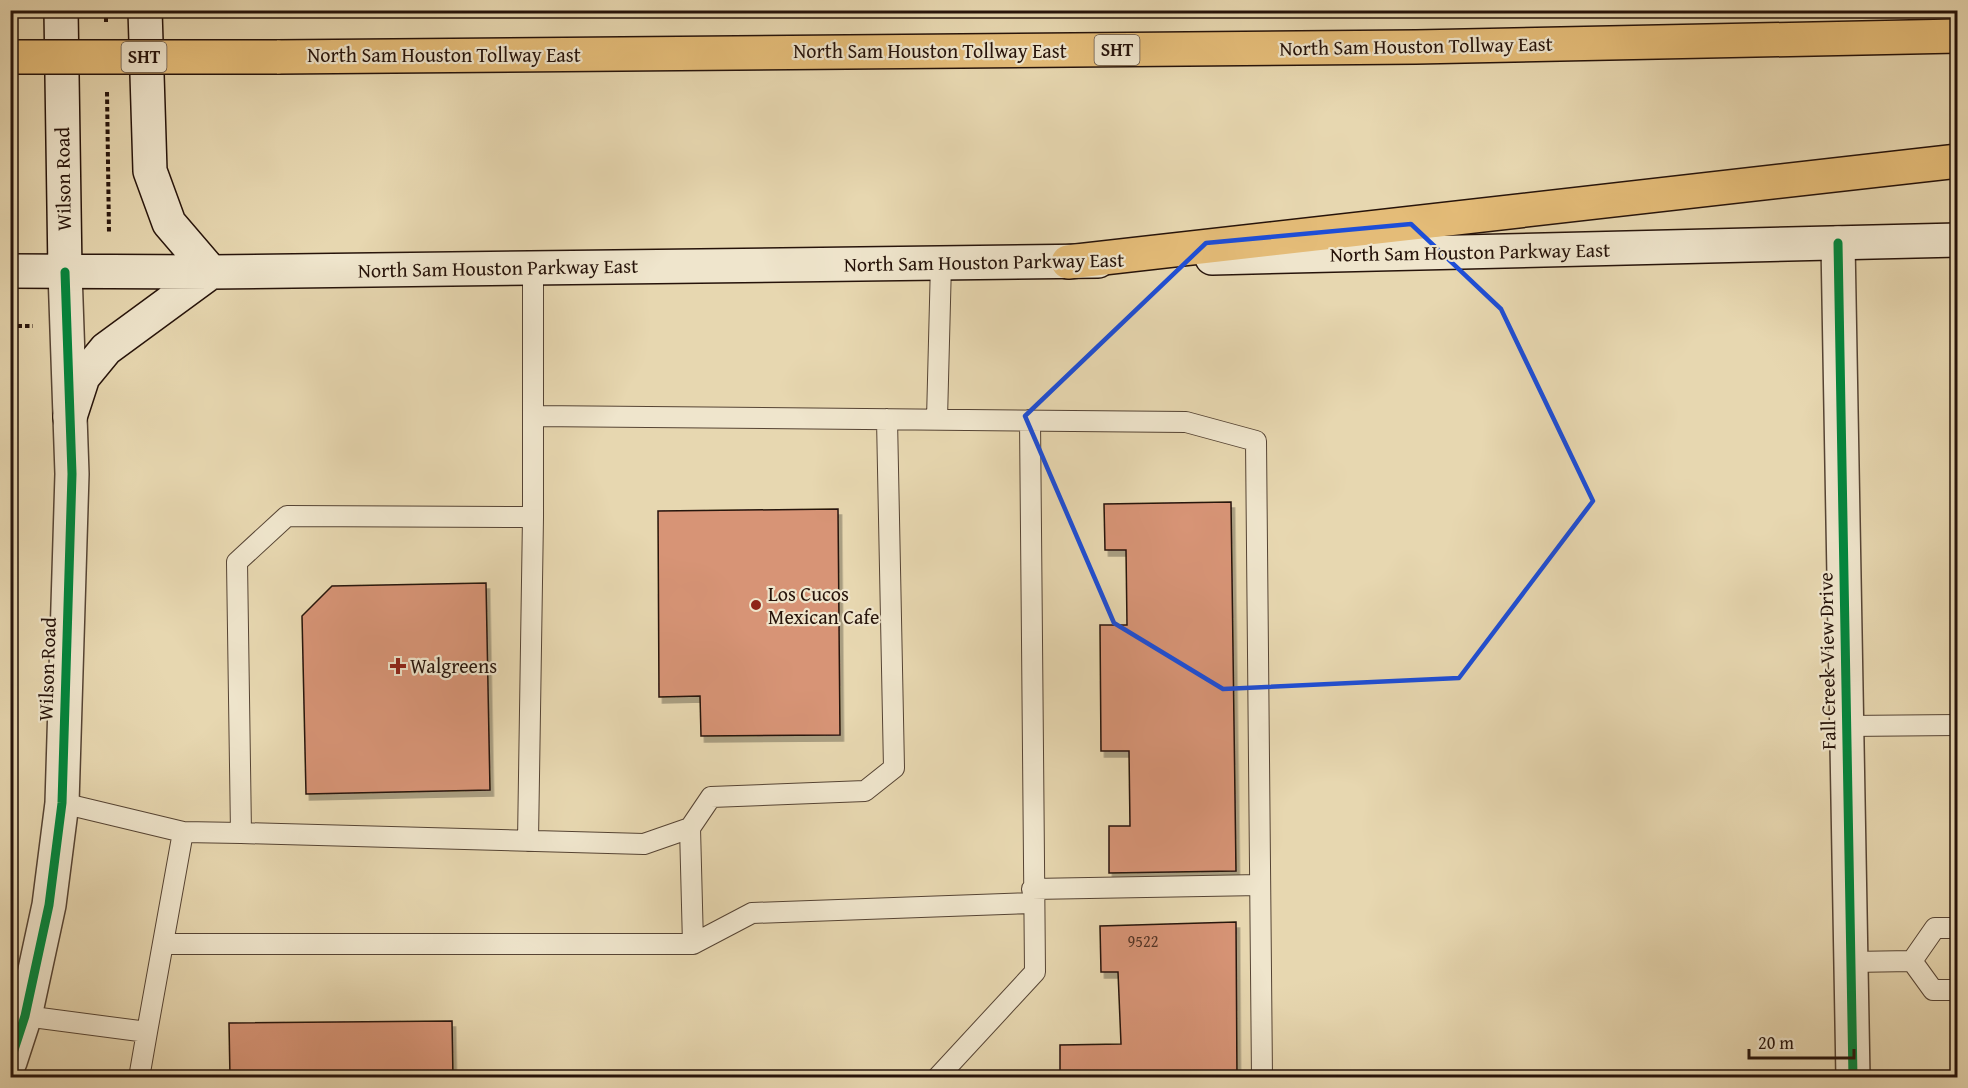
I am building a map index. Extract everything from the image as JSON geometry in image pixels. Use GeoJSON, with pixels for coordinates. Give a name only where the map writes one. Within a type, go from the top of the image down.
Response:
{"type":"FeatureCollection","features":[{"type":"Feature","properties":{"kind":"highway","name":"North Sam Houston Tollway East"},"geometry":{"type":"LineString","coordinates":[[10,57],[277,57],[1404,47],[1958,36]]}},
{"type":"Feature","properties":{"kind":"highway"},"geometry":{"type":"LineString","coordinates":[[1068,262],[1958,161]]}},
{"type":"Feature","properties":{"kind":"main road","name":"Wilson Road"},"geometry":{"type":"LineString","coordinates":[[10,1062],[18,1015],[49,905],[62,802],[72,474],[65,272],[61,10]]}},
{"type":"Feature","properties":{"kind":"main road"},"geometry":{"type":"LineString","coordinates":[[70,417],[83,377],[106,349],[212,272],[169,223],[150,171],[145,10]]}},
{"type":"Feature","properties":{"kind":"main road","name":"North Sam Houston Parkway East"},"geometry":{"type":"LineString","coordinates":[[10,271],[212,272],[1068,262],[1958,240]]}},
{"type":"Feature","properties":{"kind":"main road","name":"Fall Creek View Drive"},"geometry":{"type":"LineString","coordinates":[[1838,243],[1853,1077]]}},
{"type":"Feature","properties":{"kind":"lane"},"geometry":{"type":"LineString","coordinates":[[937,419],[941,263]]}},
{"type":"Feature","properties":{"kind":"lane"},"geometry":{"type":"LineString","coordinates":[[528,841],[533,517],[533,267]]}},
{"type":"Feature","properties":{"kind":"lane"},"geometry":{"type":"LineString","coordinates":[[533,416],[1186,422],[1256,441],[1262,1077]]}},
{"type":"Feature","properties":{"kind":"lane"},"geometry":{"type":"LineString","coordinates":[[693,944],[690,828],[711,797],[864,791],[894,768],[887,419]]}},
{"type":"Feature","properties":{"kind":"lane"},"geometry":{"type":"LineString","coordinates":[[937,1077],[1035,972],[1032,896],[1030,420]]}},
{"type":"Feature","properties":{"kind":"lane"},"geometry":{"type":"LineString","coordinates":[[241,833],[237,562],[287,516],[533,517]]}},
{"type":"Feature","properties":{"kind":"lane"},"geometry":{"type":"LineString","coordinates":[[1846,726],[1958,725]]}},
{"type":"Feature","properties":{"kind":"lane"},"geometry":{"type":"LineString","coordinates":[[62,802],[183,832],[644,844],[690,828]]}},
{"type":"Feature","properties":{"kind":"lane"},"geometry":{"type":"LineString","coordinates":[[139,1077],[183,832]]}},
{"type":"Feature","properties":{"kind":"lane"},"geometry":{"type":"LineString","coordinates":[[163,944],[693,944],[752,913],[1260,885]]}},
{"type":"Feature","properties":{"kind":"lane"},"geometry":{"type":"LineString","coordinates":[[1912,961],[1935,928],[1958,928]]}},
{"type":"Feature","properties":{"kind":"lane"},"geometry":{"type":"LineString","coordinates":[[1851,962],[1912,961]]}},
{"type":"Feature","properties":{"kind":"lane"},"geometry":{"type":"LineString","coordinates":[[1912,961],[1933,990],[1958,990]]}},
{"type":"Feature","properties":{"kind":"lane"},"geometry":{"type":"LineString","coordinates":[[18,1015],[147,1032]]}},
{"type":"Feature","properties":{"kind":"path"},"geometry":{"type":"LineString","coordinates":[[106,10],[107,34]]}},
{"type":"Feature","properties":{"kind":"path"},"geometry":{"type":"LineString","coordinates":[[107,81],[109,232]]}},
{"type":"Feature","properties":{"kind":"path"},"geometry":{"type":"LineString","coordinates":[[10,326],[33,326]]}},
{"type":"Feature","properties":{"kind":"highlighted area"},"geometry":{"type":"Polygon","coordinates":[[[1411,224],[1501,309],[1593,501],[1459,678],[1223,689],[1114,623],[1025,416],[1206,243],[1411,224]]]}},
{"type":"Feature","properties":{"kind":"building"},"geometry":{"type":"Polygon","coordinates":[[[1231,502],[1236,871],[1109,873],[1109,826],[1130,826],[1129,751],[1101,751],[1100,625],[1127,625],[1126,550],[1105,550],[1104,504],[1231,502]]]}},
{"type":"Feature","properties":{"kind":"building"},"geometry":{"type":"Polygon","coordinates":[[[838,509],[840,735],[701,736],[700,696],[659,697],[658,511],[838,509]]]}},
{"type":"Feature","properties":{"kind":"building","name":"Walgreens"},"geometry":{"type":"Polygon","coordinates":[[[486,583],[490,790],[306,794],[302,616],[332,586],[486,583]]]}},
{"type":"Feature","properties":{"kind":"building"},"geometry":{"type":"Polygon","coordinates":[[[1236,922],[1237,1078],[1060,1078],[1060,1045],[1121,1044],[1118,972],[1101,972],[1100,926],[1236,922]]]}},
{"type":"Feature","properties":{"kind":"building"},"geometry":{"type":"Polygon","coordinates":[[[452,1021],[453,1078],[230,1078],[229,1023],[452,1021]]]}},
{"type":"Feature","properties":{"kind":"cycle path"},"geometry":{"type":"LineString","coordinates":[[1838,243],[1853,1078]]}},
{"type":"Feature","properties":{"kind":"cycle path"},"geometry":{"type":"LineString","coordinates":[[10,1062],[25,1016],[49,905],[62,803],[72,474],[65,272]]}},
{"type":"Feature","properties":{"kind":"place","name":"Los Cucos Mexican Cafe"},"geometry":{"type":"Point","coordinates":[756,605]}},
{"type":"Feature","properties":{"kind":"place","name":"Walgreens"},"geometry":{"type":"Point","coordinates":[398,666]}}]}
